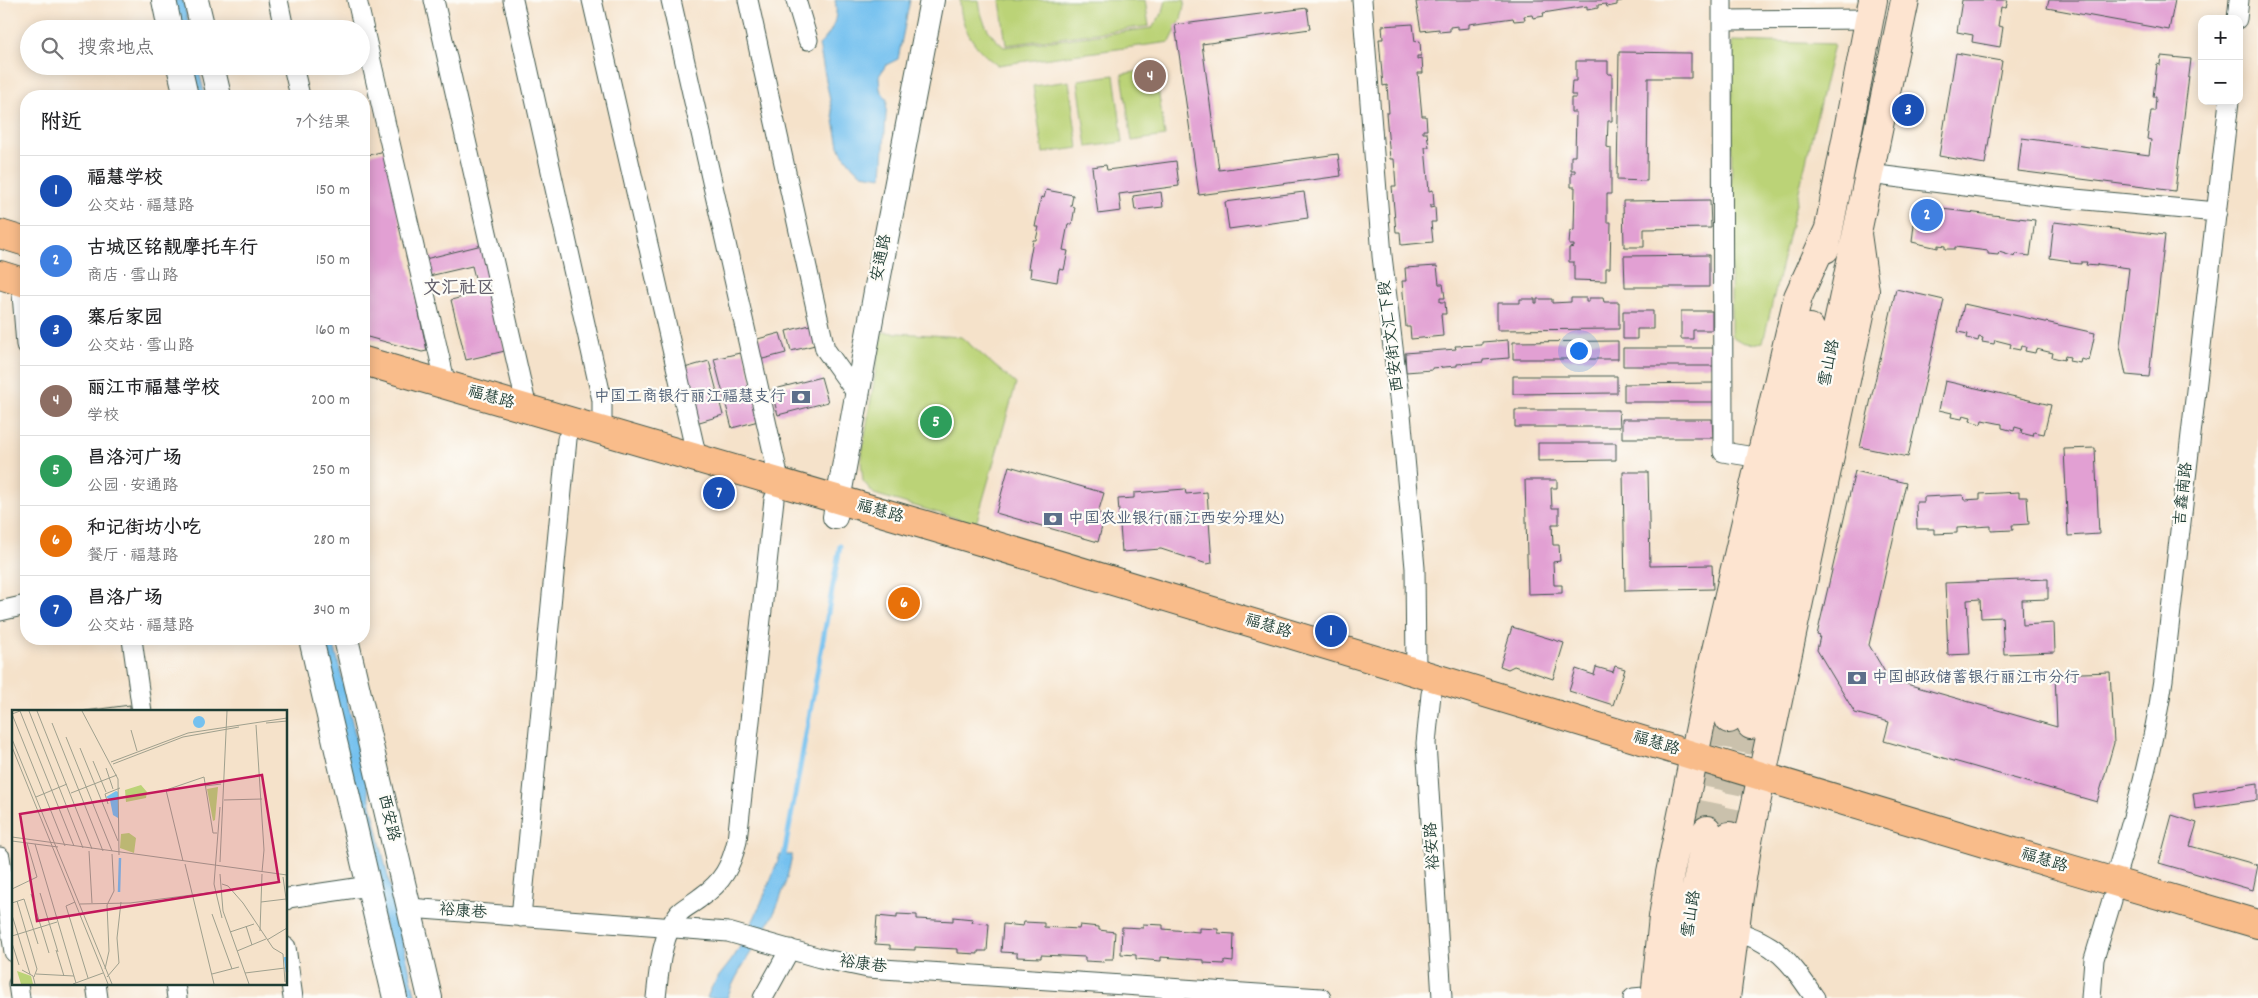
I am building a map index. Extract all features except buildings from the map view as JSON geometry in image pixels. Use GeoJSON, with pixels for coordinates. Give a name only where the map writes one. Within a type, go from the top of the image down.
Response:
{"type":"FeatureCollection","features":[{"type":"Feature","properties":{"kind":"main road","name":"雪山路"},"geometry":{"type":"LineString","coordinates":[[1871,10],[1828,231],[1740,722],[1857,234],[1905,0]]}},
{"type":"Feature","properties":{"kind":"main road"},"geometry":{"type":"LineString","coordinates":[[1656,998],[1662,926],[1670,873],[1761,458],[1798,297],[1828,231]]}},
{"type":"Feature","properties":{"kind":"main road"},"geometry":{"type":"LineString","coordinates":[[0,234],[20,240]]}},
{"type":"Feature","properties":{"kind":"main road"},"geometry":{"type":"LineString","coordinates":[[1726,998],[1734,931],[1760,784],[1865,291],[1857,234]]}},
{"type":"Feature","properties":{"kind":"main road","name":"福慧路"},"geometry":{"type":"LineString","coordinates":[[370,363],[697,458],[777,491]]}},
{"type":"Feature","properties":{"kind":"main road","name":"福慧路"},"geometry":{"type":"LineString","coordinates":[[370,381],[567,439],[777,491],[1416,671],[1693,764]]}},
{"type":"Feature","properties":{"kind":"main road","name":"福慧路"},"geometry":{"type":"LineString","coordinates":[[837,508],[1431,694],[1693,764],[2113,890],[2258,942]]}},
{"type":"Feature","properties":{"kind":"main road","name":"雪山路"},"geometry":{"type":"LineString","coordinates":[[1656,998],[1692,909],[1718,833],[1715,905],[1704,998]]}},
{"type":"Feature","properties":{"kind":"main road","name":"福慧路"},"geometry":{"type":"LineString","coordinates":[[2113,890],[2258,924]]}},
{"type":"Feature","properties":{"kind":"street"},"geometry":{"type":"LineString","coordinates":[[164,0],[168,20]]}},
{"type":"Feature","properties":{"kind":"street"},"geometry":{"type":"LineString","coordinates":[[196,0],[201,20]]}},
{"type":"Feature","properties":{"kind":"street"},"geometry":{"type":"LineString","coordinates":[[278,0],[282,20]]}},
{"type":"Feature","properties":{"kind":"street"},"geometry":{"type":"LineString","coordinates":[[357,0],[362,20]]}},
{"type":"Feature","properties":{"kind":"street"},"geometry":{"type":"LineString","coordinates":[[434,0],[526,408]]}},
{"type":"Feature","properties":{"kind":"street"},"geometry":{"type":"LineString","coordinates":[[513,0],[602,400],[602,430]]}},
{"type":"Feature","properties":{"kind":"street"},"geometry":{"type":"LineString","coordinates":[[592,0],[697,458]]}},
{"type":"Feature","properties":{"kind":"street"},"geometry":{"type":"LineString","coordinates":[[656,998],[662,953],[671,928],[679,914],[711,889],[732,862],[737,841],[777,491],[671,0]]}},
{"type":"Feature","properties":{"kind":"street"},"geometry":{"type":"LineString","coordinates":[[748,0],[825,349],[857,394]]}},
{"type":"Feature","properties":{"kind":"street"},"geometry":{"type":"LineString","coordinates":[[796,0],[808,40]]}},
{"type":"Feature","properties":{"kind":"street","name":"安通路"},"geometry":{"type":"LineString","coordinates":[[837,508],[932,0]]}},
{"type":"Feature","properties":{"kind":"street","name":"西安街文汇下段"},"geometry":{"type":"LineString","coordinates":[[1362,0],[1382,256],[1401,414],[1415,568],[1416,671]]}},
{"type":"Feature","properties":{"kind":"street"},"geometry":{"type":"LineString","coordinates":[[1722,0],[1723,452],[1761,458]]}},
{"type":"Feature","properties":{"kind":"street"},"geometry":{"type":"LineString","coordinates":[[2237,15],[2239,0]]}},
{"type":"Feature","properties":{"kind":"street"},"geometry":{"type":"LineString","coordinates":[[1723,20],[1871,10]]}},
{"type":"Feature","properties":{"kind":"street"},"geometry":{"type":"LineString","coordinates":[[370,56],[446,385]]}},
{"type":"Feature","properties":{"kind":"street"},"geometry":{"type":"LineString","coordinates":[[181,75],[185,90]]}},
{"type":"Feature","properties":{"kind":"street"},"geometry":{"type":"LineString","coordinates":[[214,75],[218,90]]}},
{"type":"Feature","properties":{"kind":"street"},"geometry":{"type":"LineString","coordinates":[[295,75],[299,90]]}},
{"type":"Feature","properties":{"kind":"street","name":"吉鑫南路"},"geometry":{"type":"LineString","coordinates":[[2091,998],[2094,959],[2156,733],[2229,105]]}},
{"type":"Feature","properties":{"kind":"street"},"geometry":{"type":"LineString","coordinates":[[1869,174],[2053,196],[2217,212]]}},
{"type":"Feature","properties":{"kind":"street"},"geometry":{"type":"LineString","coordinates":[[16,280],[20,306]]}},
{"type":"Feature","properties":{"kind":"street"},"geometry":{"type":"LineString","coordinates":[[521,916],[567,439]]}},
{"type":"Feature","properties":{"kind":"street"},"geometry":{"type":"LineString","coordinates":[[0,611],[20,606]]}},
{"type":"Feature","properties":{"kind":"street"},"geometry":{"type":"LineString","coordinates":[[133,645],[142,710]]}},
{"type":"Feature","properties":{"kind":"street"},"geometry":{"type":"LineString","coordinates":[[312,645],[395,998]]}},
{"type":"Feature","properties":{"kind":"street","name":"西安路"},"geometry":{"type":"LineString","coordinates":[[347,645],[430,998]]}},
{"type":"Feature","properties":{"kind":"street","name":"裕安路"},"geometry":{"type":"LineString","coordinates":[[1431,694],[1426,743],[1442,998]]}},
{"type":"Feature","properties":{"kind":"street"},"geometry":{"type":"LineString","coordinates":[[0,857],[12,938]]}},
{"type":"Feature","properties":{"kind":"street"},"geometry":{"type":"LineString","coordinates":[[288,898],[369,886]]}},
{"type":"Feature","properties":{"kind":"street","name":"裕康巷"},"geometry":{"type":"LineString","coordinates":[[409,908],[728,932],[836,962],[871,969],[1322,998]]}},
{"type":"Feature","properties":{"kind":"street"},"geometry":{"type":"LineString","coordinates":[[1734,931],[1756,938],[1779,952],[1789,962],[1815,998]]}},
{"type":"Feature","properties":{"kind":"street"},"geometry":{"type":"LineString","coordinates":[[763,998],[783,947]]}},
{"type":"Feature","properties":{"kind":"street"},"geometry":{"type":"LineString","coordinates":[[288,962],[293,998]]}},
{"type":"Feature","properties":{"kind":"green space"},"geometry":{"type":"Polygon","coordinates":[[[960,0],[979,0],[981,14],[986,26],[1004,47],[1152,28],[1163,12],[1166,0],[1185,0],[1181,20],[1170,42],[997,65],[982,52],[970,37],[963,20],[960,0]]]}},
{"type":"Feature","properties":{"kind":"green space"},"geometry":{"type":"Polygon","coordinates":[[[1000,0],[1145,0],[1149,26],[1006,45],[1000,0]]]}},
{"type":"Feature","properties":{"kind":"green space"},"geometry":{"type":"Polygon","coordinates":[[[1732,41],[1834,44],[1763,342],[1754,343],[1742,342],[1731,335],[1732,41]]]}},
{"type":"Feature","properties":{"kind":"green space"},"geometry":{"type":"Polygon","coordinates":[[[1155,69],[1165,136],[1132,141],[1122,74],[1155,69]]]}},
{"type":"Feature","properties":{"kind":"green space"},"geometry":{"type":"Polygon","coordinates":[[[1114,75],[1123,142],[1087,147],[1078,80],[1114,75]]]}},
{"type":"Feature","properties":{"kind":"green space"},"geometry":{"type":"Polygon","coordinates":[[[1069,81],[1078,148],[1043,153],[1033,86],[1069,81]]]}},
{"type":"Feature","properties":{"kind":"green space"},"geometry":{"type":"Polygon","coordinates":[[[882,332],[961,337],[1016,384],[976,524],[874,494],[863,481],[861,460],[882,332]]]}},
{"type":"Feature","properties":{"kind":"water"},"geometry":{"type":"Polygon","coordinates":[[[173,0],[183,0],[188,20],[177,20],[173,0]]]}},
{"type":"Feature","properties":{"kind":"water"},"geometry":{"type":"Polygon","coordinates":[[[835,0],[910,0],[898,59],[886,65],[879,76],[880,89],[887,100],[882,177],[862,174],[854,168],[839,146],[819,45],[828,35],[833,25],[836,13],[835,0]]]}},
{"type":"Feature","properties":{"kind":"water"},"geometry":{"type":"Polygon","coordinates":[[[189,75],[200,75],[204,90],[193,90],[189,75]]]}},
{"type":"Feature","properties":{"kind":"water"},"geometry":{"type":"Polygon","coordinates":[[[319,645],[334,645],[416,998],[402,998],[319,645]]]}},
{"type":"Feature","properties":{"kind":"water"},"geometry":{"type":"Polygon","coordinates":[[[780,855],[792,855],[784,889],[765,931],[736,978],[727,998],[707,998],[713,985],[744,939],[780,855]]]}},
{"type":"Feature","properties":{"kind":"waterway"},"geometry":{"type":"LineString","coordinates":[[783,861],[840,546]]}},
{"type":"Feature","properties":{"kind":"tunnel"},"geometry":{"type":"LineString","coordinates":[[1707,830],[1729,719]]}},
{"type":"Feature","properties":{"kind":"tunnel"},"geometry":{"type":"LineString","coordinates":[[1729,836],[1751,725]]}},
{"type":"Feature","properties":{"kind":"place","name":"丽江市福慧学校"},"geometry":{"type":"Point","coordinates":[1150,76]}},
{"type":"Feature","properties":{"kind":"place","name":"寨后家园"},"geometry":{"type":"Point","coordinates":[1908,110]}},
{"type":"Feature","properties":{"kind":"place","name":"古城区铭靓摩托车行"},"geometry":{"type":"Point","coordinates":[1927,215]}},
{"type":"Feature","properties":{"kind":"place","name":"中国工商银行丽江福慧支行"},"geometry":{"type":"Point","coordinates":[801,397]}},
{"type":"Feature","properties":{"kind":"place","name":"昌洛河广场"},"geometry":{"type":"Point","coordinates":[936,422]}},
{"type":"Feature","properties":{"kind":"place","name":"昌洛广场"},"geometry":{"type":"Point","coordinates":[719,493]}},
{"type":"Feature","properties":{"kind":"place","name":"中国农业银行(丽江西安分理处)"},"geometry":{"type":"Point","coordinates":[1053,519]}},
{"type":"Feature","properties":{"kind":"place","name":"和记街坊小吃"},"geometry":{"type":"Point","coordinates":[904,603]}},
{"type":"Feature","properties":{"kind":"place","name":"福慧学校"},"geometry":{"type":"Point","coordinates":[1331,631]}},
{"type":"Feature","properties":{"kind":"place","name":"中国邮政储蓄银行丽江市分行"},"geometry":{"type":"Point","coordinates":[1857,678]}},
{"type":"Feature","properties":{"kind":"district","name":"文汇社区"},"geometry":{"type":"Point","coordinates":[459,289]}}]}
